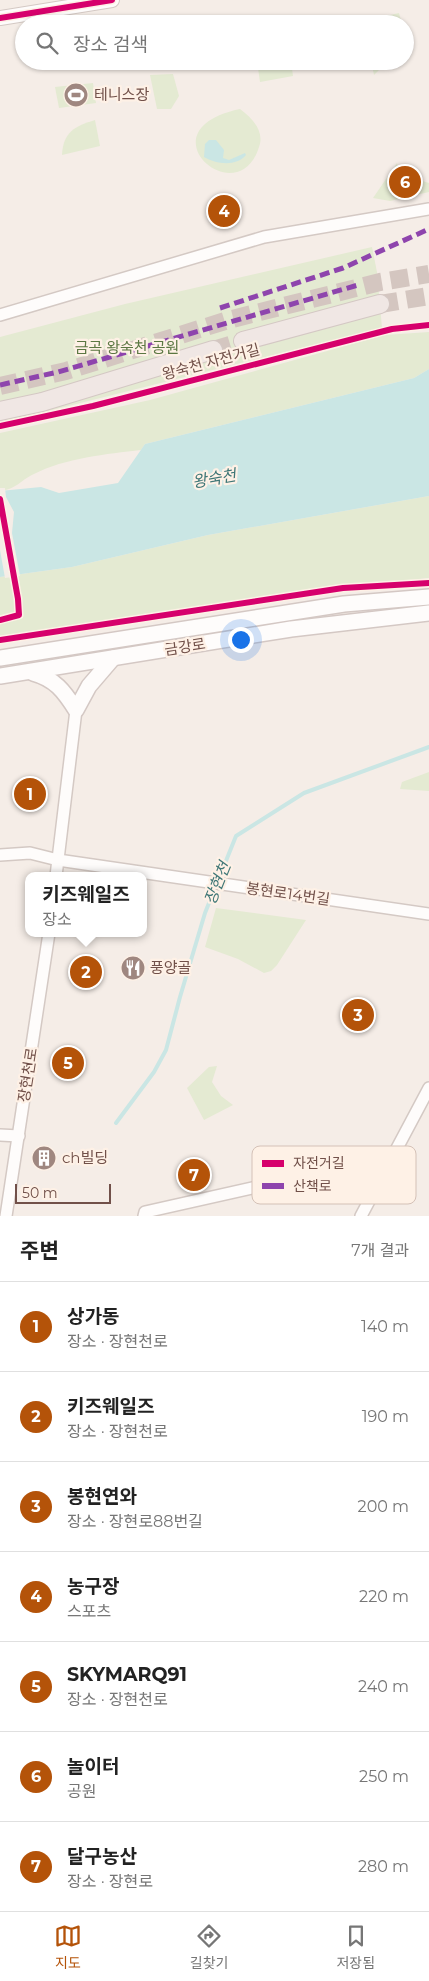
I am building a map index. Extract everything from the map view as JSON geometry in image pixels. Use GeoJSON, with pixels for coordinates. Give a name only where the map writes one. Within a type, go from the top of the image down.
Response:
{"type":"FeatureCollection","features":[{"type":"Feature","properties":{"kind":"highway"},"geometry":{"type":"LineString","coordinates":[[243,341],[380,304]]}},
{"type":"Feature","properties":{"kind":"highway"},"geometry":{"type":"LineString","coordinates":[[0,412],[42,402],[214,350]]}},
{"type":"Feature","properties":{"kind":"main road","name":"금강로"},"geometry":{"type":"LineString","coordinates":[[0,658],[344,604],[429,597]]}},
{"type":"Feature","properties":{"kind":"main road","name":"금강로"},"geometry":{"type":"LineString","coordinates":[[0,676],[292,629],[429,613]]}},
{"type":"Feature","properties":{"kind":"main road"},"geometry":{"type":"LineString","coordinates":[[29,672],[48,677],[61,687],[76,710],[89,686],[113,658]]}},
{"type":"Feature","properties":{"kind":"street"},"geometry":{"type":"LineString","coordinates":[[19,15],[112,0]]}},
{"type":"Feature","properties":{"kind":"street"},"geometry":{"type":"LineString","coordinates":[[0,18],[15,16]]}},
{"type":"Feature","properties":{"kind":"street"},"geometry":{"type":"LineString","coordinates":[[0,315],[264,237],[429,209]]}},
{"type":"Feature","properties":{"kind":"street"},"geometry":{"type":"LineString","coordinates":[[56,872],[76,710]]}},
{"type":"Feature","properties":{"kind":"street","name":"봉현로14번길"},"geometry":{"type":"LineString","coordinates":[[0,855],[30,852],[58,860],[142,872]]}},
{"type":"Feature","properties":{"kind":"street","name":"봉현로14번길"},"geometry":{"type":"LineString","coordinates":[[147,873],[429,914]]}},
{"type":"Feature","properties":{"kind":"street","name":"장현천로"},"geometry":{"type":"LineString","coordinates":[[6,1216],[48,937]]}},
{"type":"Feature","properties":{"kind":"street"},"geometry":{"type":"LineString","coordinates":[[399,1146],[429,1088]]}},
{"type":"Feature","properties":{"kind":"street"},"geometry":{"type":"LineString","coordinates":[[0,1135],[19,1136]]}},
{"type":"Feature","properties":{"kind":"street"},"geometry":{"type":"LineString","coordinates":[[144,1216],[145,1212],[252,1188]]}},
{"type":"Feature","properties":{"kind":"street"},"geometry":{"type":"LineString","coordinates":[[361,1216],[368,1204]]}},
{"type":"Feature","properties":{"kind":"green space"},"geometry":{"type":"Polygon","coordinates":[[[258,70],[292,70],[293,76],[260,82],[258,70]]]}},
{"type":"Feature","properties":{"kind":"green space"},"geometry":{"type":"Polygon","coordinates":[[[173,74],[179,96],[171,109],[157,109],[150,75],[173,74]]]}},
{"type":"Feature","properties":{"kind":"green space","name":"테니스장"},"geometry":{"type":"Polygon","coordinates":[[[93,83],[96,103],[59,108],[55,87],[93,83]]]}},
{"type":"Feature","properties":{"kind":"green space"},"geometry":{"type":"Polygon","coordinates":[[[240,109],[249,116],[259,130],[259,147],[248,166],[233,173],[217,170],[204,161],[197,148],[198,133],[211,119],[240,109]]]}},
{"type":"Feature","properties":{"kind":"green space"},"geometry":{"type":"Polygon","coordinates":[[[95,120],[100,146],[62,155],[65,141],[71,131],[95,120]]]}},
{"type":"Feature","properties":{"kind":"green space"},"geometry":{"type":"Polygon","coordinates":[[[397,163],[402,181],[419,180],[429,183],[429,192],[390,201],[373,198],[397,163]]]}},
{"type":"Feature","properties":{"kind":"green space"},"geometry":{"type":"Polygon","coordinates":[[[235,203],[235,217],[213,219],[213,204],[235,203]]]}},
{"type":"Feature","properties":{"kind":"green space","name":"금곡 왕숙천 공원"},"geometry":{"type":"Polygon","coordinates":[[[372,247],[377,272],[382,328],[0,423],[0,337],[125,304],[372,247]]]}},
{"type":"Feature","properties":{"kind":"green space"},"geometry":{"type":"Polygon","coordinates":[[[429,332],[429,369],[414,378],[145,444],[141,450],[73,460],[34,474],[14,487],[0,491],[0,433],[150,400],[385,335],[429,332]]]}},
{"type":"Feature","properties":{"kind":"green space"},"geometry":{"type":"Polygon","coordinates":[[[429,496],[429,578],[310,589],[0,636],[0,577],[72,567],[208,535],[429,496]]]}},
{"type":"Feature","properties":{"kind":"green space"},"geometry":{"type":"Polygon","coordinates":[[[429,772],[429,791],[400,789],[402,782],[429,772]]]}},
{"type":"Feature","properties":{"kind":"green space"},"geometry":{"type":"Polygon","coordinates":[[[216,908],[306,920],[277,965],[271,971],[264,973],[238,959],[205,947],[216,908]]]}},
{"type":"Feature","properties":{"kind":"green space"},"geometry":{"type":"Polygon","coordinates":[[[217,1066],[212,1082],[221,1096],[233,1105],[204,1120],[187,1088],[209,1067],[217,1066]]]}},
{"type":"Feature","properties":{"kind":"water"},"geometry":{"type":"Polygon","coordinates":[[[209,140],[216,140],[224,150],[223,158],[229,160],[245,153],[246,155],[242,159],[231,163],[220,163],[204,157],[205,144],[209,140]]]}},
{"type":"Feature","properties":{"kind":"water","name":"왕숙천"},"geometry":{"type":"Polygon","coordinates":[[[429,369],[429,496],[208,535],[72,567],[0,577],[0,491],[41,487],[59,493],[118,483],[145,444],[414,378],[429,369]]]}},
{"type":"Feature","properties":{"kind":"pier"},"geometry":{"type":"Polygon","coordinates":[[[0,488],[5,488],[6,497],[14,512],[12,533],[20,576],[5,578],[0,550],[0,488]]]}},
{"type":"Feature","properties":{"kind":"waterway","name":"장현천"},"geometry":{"type":"LineString","coordinates":[[116,1123],[154,1072],[166,1050],[205,913],[236,836],[304,793],[429,747]]}},
{"type":"Feature","properties":{"kind":"tunnel"},"geometry":{"type":"LineString","coordinates":[[0,386],[66,371],[228,320],[380,282],[429,274]]}},
{"type":"Feature","properties":{"kind":"tunnel"},"geometry":{"type":"LineString","coordinates":[[380,304],[429,296]]}},
{"type":"Feature","properties":{"kind":"tunnel"},"geometry":{"type":"LineString","coordinates":[[213,350],[243,341]]}},
{"type":"Feature","properties":{"kind":"marked path"},"geometry":{"type":"LineString","coordinates":[[220,308],[343,268],[429,229]]}},
{"type":"Feature","properties":{"kind":"marked path"},"geometry":{"type":"LineString","coordinates":[[0,385],[58,372],[358,285]]}},
{"type":"Feature","properties":{"kind":"cycle path"},"geometry":{"type":"LineString","coordinates":[[19,15],[112,0]]}},
{"type":"Feature","properties":{"kind":"cycle path"},"geometry":{"type":"LineString","coordinates":[[0,18],[15,16]]}},
{"type":"Feature","properties":{"kind":"cycle path","name":"왕숙천 자전거길"},"geometry":{"type":"LineString","coordinates":[[0,426],[93,406],[392,329],[429,325]]}},
{"type":"Feature","properties":{"kind":"cycle path"},"geometry":{"type":"LineString","coordinates":[[0,499],[18,599],[19,615],[0,620]]}},
{"type":"Feature","properties":{"kind":"cycle path"},"geometry":{"type":"LineString","coordinates":[[0,640],[343,588],[429,583]]}},
{"type":"Feature","properties":{"kind":"place","name":"테니스장"},"geometry":{"type":"Point","coordinates":[76,95]}},
{"type":"Feature","properties":{"kind":"place","name":"놀이터"},"geometry":{"type":"Point","coordinates":[405,182]}},
{"type":"Feature","properties":{"kind":"place","name":"농구장"},"geometry":{"type":"Point","coordinates":[224,211]}},
{"type":"Feature","properties":{"kind":"place","name":"상가동"},"geometry":{"type":"Point","coordinates":[30,794]}},
{"type":"Feature","properties":{"kind":"place","name":"풍양골"},"geometry":{"type":"Point","coordinates":[133,968]}},
{"type":"Feature","properties":{"kind":"place","name":"키즈웨일즈"},"geometry":{"type":"Point","coordinates":[86,972]}},
{"type":"Feature","properties":{"kind":"place","name":"봉현연와"},"geometry":{"type":"Point","coordinates":[358,1015]}},
{"type":"Feature","properties":{"kind":"place","name":"SKYMARQ91"},"geometry":{"type":"Point","coordinates":[68,1063]}},
{"type":"Feature","properties":{"kind":"place","name":"ch빌딩"},"geometry":{"type":"Point","coordinates":[44,1158]}},
{"type":"Feature","properties":{"kind":"place","name":"달구농산"},"geometry":{"type":"Point","coordinates":[194,1175]}}]}
